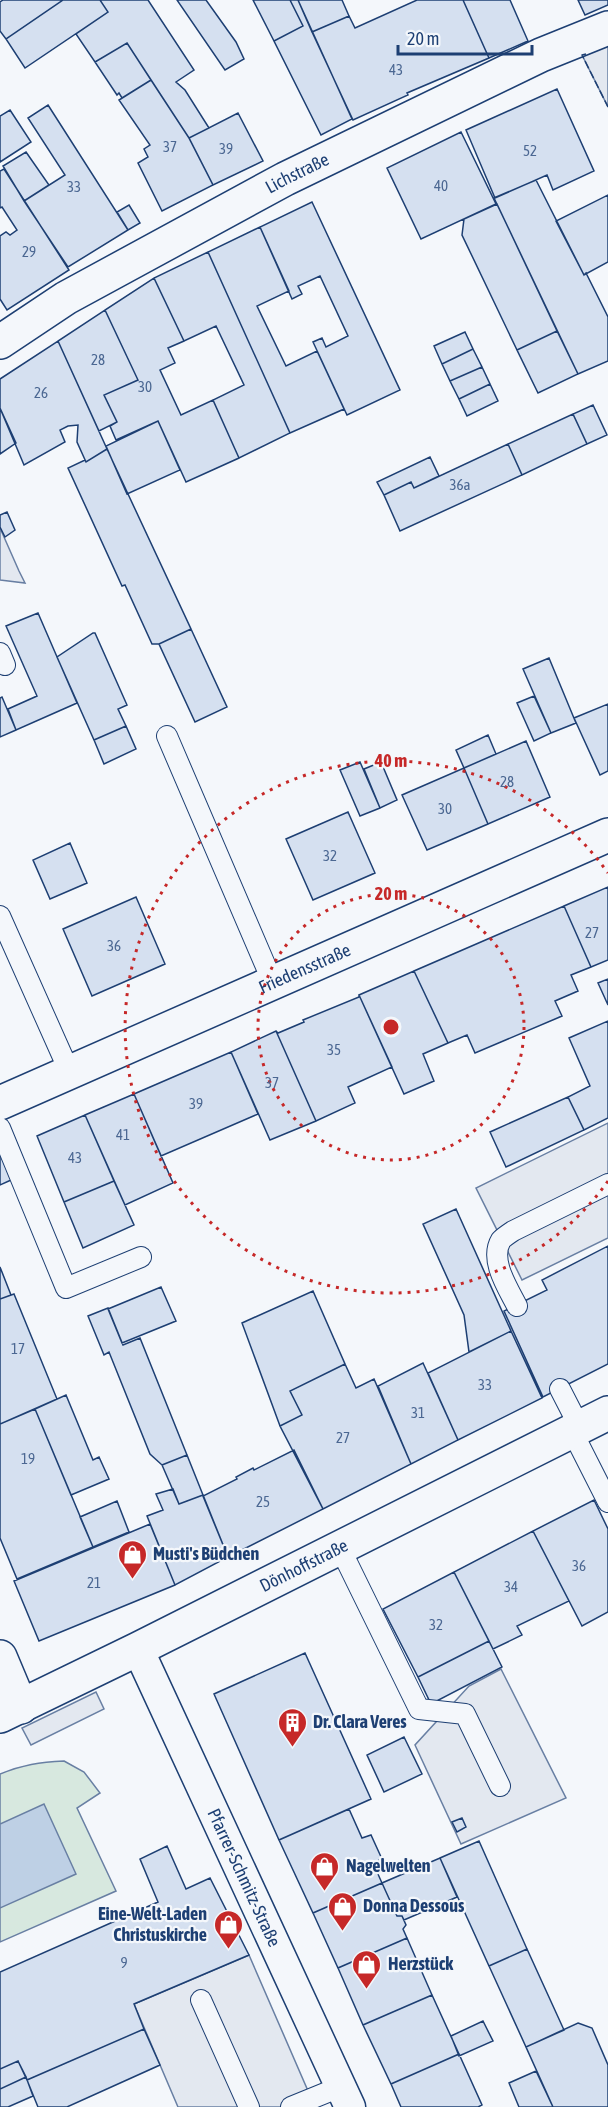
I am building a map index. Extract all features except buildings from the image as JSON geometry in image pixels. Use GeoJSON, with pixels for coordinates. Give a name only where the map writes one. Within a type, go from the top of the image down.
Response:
{"type":"FeatureCollection","features":[{"type":"Feature","properties":{"kind":"street","name":"Lichstraße"},"geometry":{"type":"LineString","coordinates":[[0,342],[66,298],[285,179],[541,55],[608,28]]}},
{"type":"Feature","properties":{"kind":"street","name":"Friedensstraße"},"geometry":{"type":"LineString","coordinates":[[0,1103],[608,835]]}},
{"type":"Feature","properties":{"kind":"street","name":"Dönhoffstraße"},"geometry":{"type":"LineString","coordinates":[[10,1712],[587,1424]]}},
{"type":"Feature","properties":{"kind":"street","name":"Pfarrer-Schmitz-Straße"},"geometry":{"type":"LineString","coordinates":[[138,1649],[345,2097]]}},
{"type":"Feature","properties":{"kind":"street"},"geometry":{"type":"LineString","coordinates":[[0,1657],[10,1712]]}},
{"type":"Feature","properties":{"kind":"lane"},"geometry":{"type":"LineString","coordinates":[[167,736],[273,983]]}},
{"type":"Feature","properties":{"kind":"lane"},"geometry":{"type":"LineString","coordinates":[[0,916],[70,1073]]}},
{"type":"Feature","properties":{"kind":"lane"},"geometry":{"type":"LineString","coordinates":[[0,1128],[66,1288],[141,1257]]}},
{"type":"Feature","properties":{"kind":"lane"},"geometry":{"type":"LineString","coordinates":[[517,1306],[502,1277],[499,1263],[502,1239],[513,1231],[608,1184]]}},
{"type":"Feature","properties":{"kind":"lane"},"geometry":{"type":"LineString","coordinates":[[560,1389],[587,1424],[608,1502]]}},
{"type":"Feature","properties":{"kind":"lane"},"geometry":{"type":"LineString","coordinates":[[339,1548],[419,1709],[465,1714],[500,1786]]}},
{"type":"Feature","properties":{"kind":"lane"},"geometry":{"type":"LineString","coordinates":[[201,2000],[249,2107]]}},
{"type":"Feature","properties":{"kind":"lane"},"geometry":{"type":"LineString","coordinates":[[291,2107],[345,2097]]}},
{"type":"Feature","properties":{"kind":"shaded area"},"geometry":{"type":"Polygon","coordinates":[[[608,44],[608,107],[582,55],[608,44]]]}},
{"type":"Feature","properties":{"kind":"shaded area"},"geometry":{"type":"Polygon","coordinates":[[[0,528],[19,571],[25,583],[0,580],[0,528]]]}},
{"type":"Feature","properties":{"kind":"shaded area"},"geometry":{"type":"Polygon","coordinates":[[[608,1123],[608,1238],[522,1280],[476,1188],[608,1123]]]}},
{"type":"Feature","properties":{"kind":"shaded area"},"geometry":{"type":"Polygon","coordinates":[[[501,1669],[566,1798],[461,1844],[415,1745],[469,1686],[501,1669]]]}},
{"type":"Feature","properties":{"kind":"shaded area"},"geometry":{"type":"Polygon","coordinates":[[[96,1692],[104,1709],[31,1745],[22,1728],[96,1692]]]}},
{"type":"Feature","properties":{"kind":"shaded area"},"geometry":{"type":"Polygon","coordinates":[[[64,1761],[84,1772],[100,1793],[77,1808],[116,1891],[0,1942],[0,1774],[16,1768],[64,1761]]]}},
{"type":"Feature","properties":{"kind":"shaded area"},"geometry":{"type":"Polygon","coordinates":[[[249,1955],[315,2107],[178,2107],[134,2004],[249,1955]]]}},
{"type":"Feature","properties":{"kind":"water"},"geometry":{"type":"Polygon","coordinates":[[[44,1804],[76,1874],[0,1908],[0,1824],[44,1804]]]}},
{"type":"Feature","properties":{"kind":"fence"},"geometry":{"type":"LineString","coordinates":[[586,54],[582,55],[608,107]]}},
{"type":"Feature","properties":{"kind":"place","name":"Musti's Büdchen"},"geometry":{"type":"Point","coordinates":[132,1580]}},
{"type":"Feature","properties":{"kind":"place","name":"Dr. Clara Veres"},"geometry":{"type":"Point","coordinates":[292,1748]}},
{"type":"Feature","properties":{"kind":"place","name":"Nagelwelten"},"geometry":{"type":"Point","coordinates":[325,1892]}},
{"type":"Feature","properties":{"kind":"place","name":"Donna Dessous"},"geometry":{"type":"Point","coordinates":[342,1932]}},
{"type":"Feature","properties":{"kind":"place","name":"Eine-Welt-Laden Christuskirche"},"geometry":{"type":"Point","coordinates":[228,1950]}},
{"type":"Feature","properties":{"kind":"place","name":"Herzstück"},"geometry":{"type":"Point","coordinates":[367,1990]}}]}
